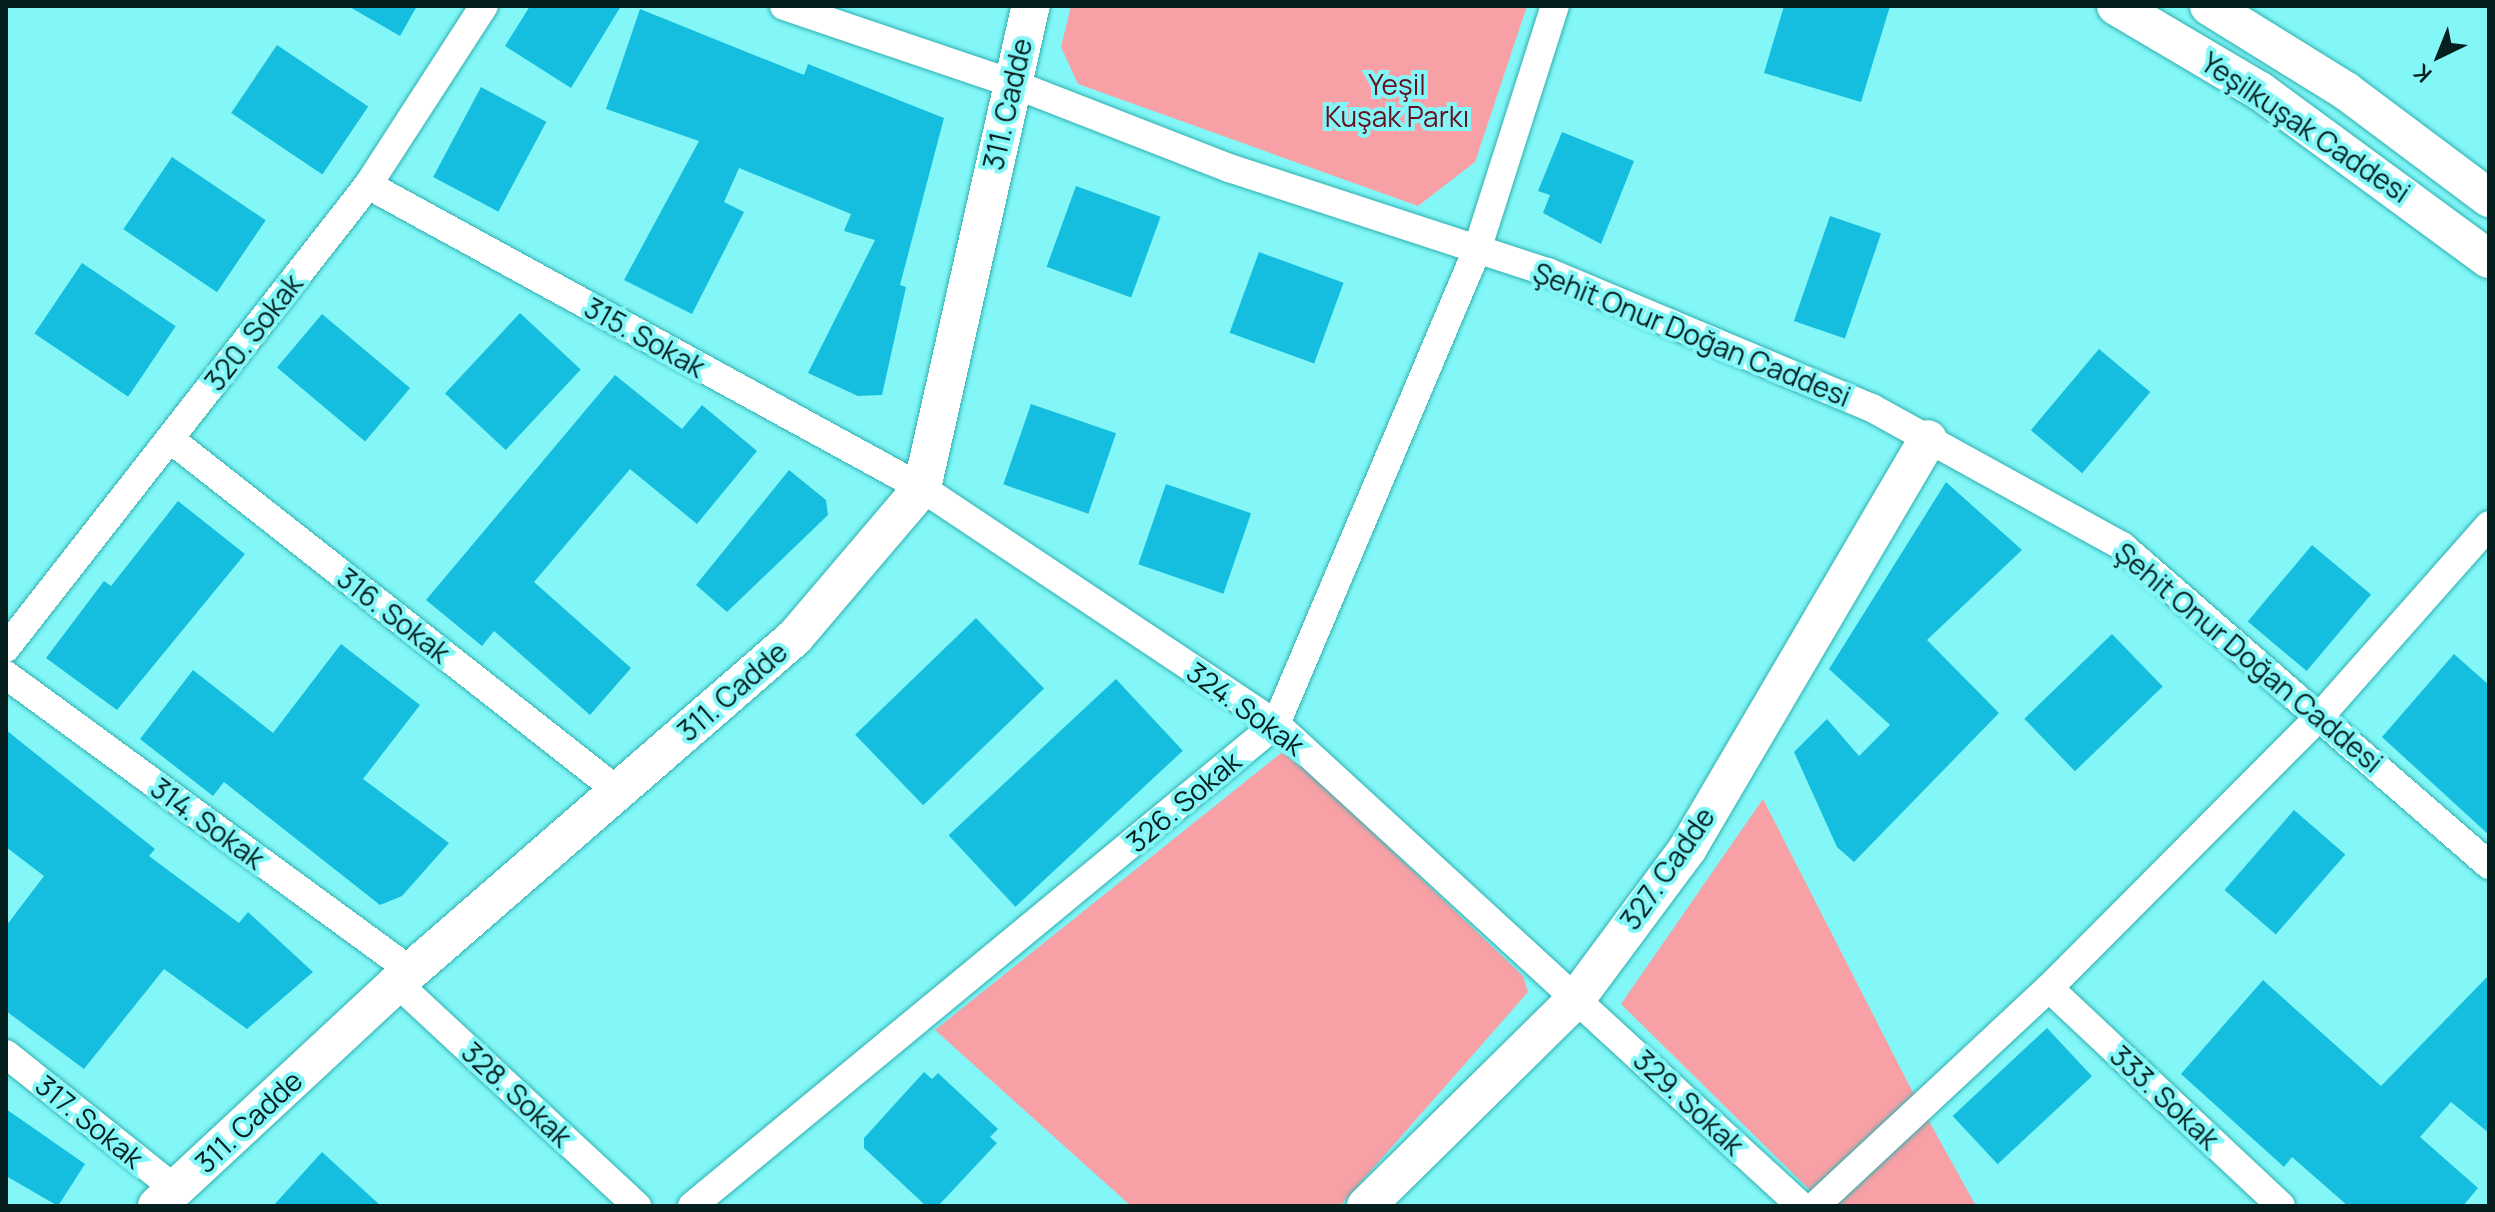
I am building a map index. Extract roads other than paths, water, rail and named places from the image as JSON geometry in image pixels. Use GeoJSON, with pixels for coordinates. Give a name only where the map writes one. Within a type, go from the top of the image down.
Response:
{"type":"FeatureCollection","features":[{"type":"Feature","properties":{"kind":"street","name":"320. Sokak"},"geometry":{"type":"LineString","coordinates":[[6,648],[368,185],[484,6]]}},
{"type":"Feature","properties":{"kind":"street","name":"Şehit Onur Doğan Caddesi"},"geometry":{"type":"LineString","coordinates":[[784,6],[1011,83],[1229,168],[1477,250],[1842,396],[1928,439],[2122,546],[2322,714],[2489,865]]}},
{"type":"Feature","properties":{"kind":"street","name":"311. Cadde"},"geometry":{"type":"LineString","coordinates":[[166,1198],[404,977],[795,637],[922,488],[1011,83],[1031,6]]}},
{"type":"Feature","properties":{"kind":"street","name":"326. Sokak"},"geometry":{"type":"LineString","coordinates":[[692,1206],[1276,724],[1477,250],[1555,6]]}},
{"type":"Feature","properties":{"kind":"street","name":"Yeşilkuşak Caddesi"},"geometry":{"type":"LineString","coordinates":[[2116,6],[2285,108],[2489,259]]}},
{"type":"Feature","properties":{"kind":"street"},"geometry":{"type":"LineString","coordinates":[[2209,6],[2346,91],[2489,198]]}},
{"type":"Feature","properties":{"kind":"street","name":"315. Sokak"},"geometry":{"type":"LineString","coordinates":[[368,185],[922,488]]}},
{"type":"Feature","properties":{"kind":"street","name":"316. Sokak"},"geometry":{"type":"LineString","coordinates":[[170,439],[618,791]]}},
{"type":"Feature","properties":{"kind":"street","name":"327. Cadde"},"geometry":{"type":"LineString","coordinates":[[1366,1206],[1576,999],[1688,848],[1928,439]]}},
{"type":"Feature","properties":{"kind":"street","name":"324. Sokak"},"geometry":{"type":"LineString","coordinates":[[922,488],[1276,724],[1576,999]]}},
{"type":"Feature","properties":{"kind":"street"},"geometry":{"type":"LineString","coordinates":[[1815,1206],[2049,988],[2322,714],[2489,525]]}},
{"type":"Feature","properties":{"kind":"street","name":"314. Sokak"},"geometry":{"type":"LineString","coordinates":[[6,675],[404,977]]}},
{"type":"Feature","properties":{"kind":"street","name":"328. Sokak"},"geometry":{"type":"LineString","coordinates":[[404,977],[637,1206]]}},
{"type":"Feature","properties":{"kind":"street","name":"333. Sokak"},"geometry":{"type":"LineString","coordinates":[[2049,988],[2281,1206]]}},
{"type":"Feature","properties":{"kind":"street","name":"329. Sokak"},"geometry":{"type":"LineString","coordinates":[[1576,999],[1801,1206]]}},
{"type":"Feature","properties":{"kind":"street","name":"317. Sokak"},"geometry":{"type":"LineString","coordinates":[[6,1054],[166,1198]]}},
{"type":"Feature","properties":{"kind":"park label","name":"Yeşil Kuşak Parkı"},"geometry":{"type":"Point","coordinates":[1397,100]}}]}
